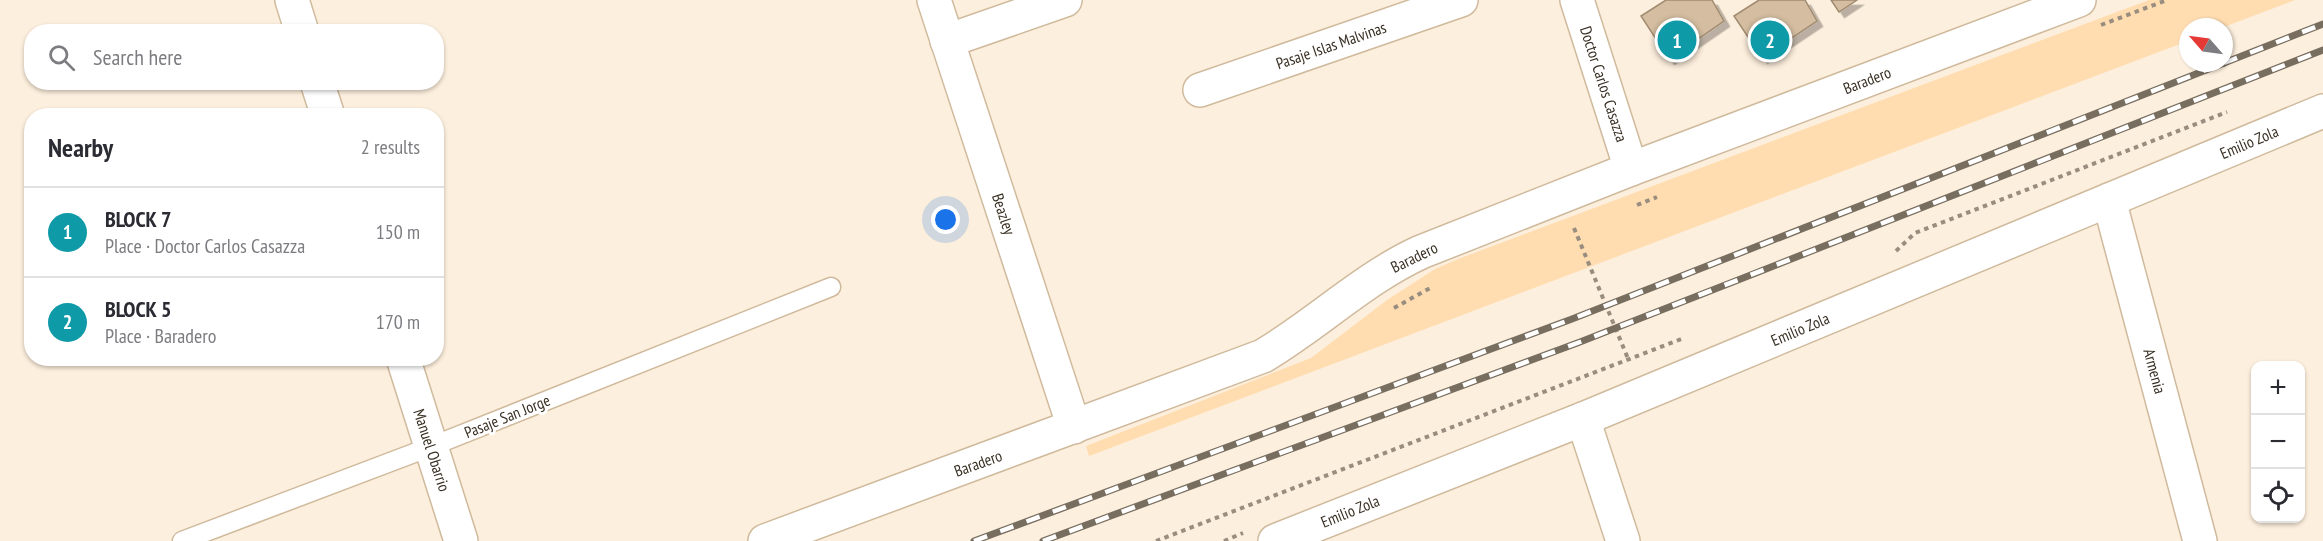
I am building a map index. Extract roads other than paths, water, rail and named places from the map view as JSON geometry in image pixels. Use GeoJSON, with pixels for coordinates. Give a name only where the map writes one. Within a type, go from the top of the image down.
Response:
{"type":"FeatureCollection","features":[{"type":"Feature","properties":{"kind":"street"},"geometry":{"type":"LineString","coordinates":[[292,0],[300,24]]}},
{"type":"Feature","properties":{"kind":"street","name":"Beazley"},"geometry":{"type":"LineString","coordinates":[[934,0],[1074,427]]}},
{"type":"Feature","properties":{"kind":"street"},"geometry":{"type":"LineString","coordinates":[[947,41],[1065,0]]}},
{"type":"Feature","properties":{"kind":"street","name":"Pasaje Islas Malvinas"},"geometry":{"type":"LineString","coordinates":[[1200,90],[1461,0]]}},
{"type":"Feature","properties":{"kind":"street","name":"Doctor Carlos Casazza"},"geometry":{"type":"LineString","coordinates":[[1577,0],[1631,169]]}},
{"type":"Feature","properties":{"kind":"street","name":"Baradero"},"geometry":{"type":"LineString","coordinates":[[765,541],[1263,356],[1406,259],[1631,169],[2079,0]]}},
{"type":"Feature","properties":{"kind":"street"},"geometry":{"type":"LineString","coordinates":[[320,90],[325,108]]}},
{"type":"Feature","properties":{"kind":"street","name":"Emilio Zola"},"geometry":{"type":"LineString","coordinates":[[1275,541],[1583,419],[2323,111]]}},
{"type":"Feature","properties":{"kind":"street","name":"Armenia"},"geometry":{"type":"LineString","coordinates":[[2109,200],[2200,541]]}},
{"type":"Feature","properties":{"kind":"street","name":"Manuel Obarrio"},"geometry":{"type":"LineString","coordinates":[[405,366],[461,541]]}},
{"type":"Feature","properties":{"kind":"street"},"geometry":{"type":"LineString","coordinates":[[1583,419],[1623,541]]}},
{"type":"Feature","properties":{"kind":"lane","name":"Pasaje San Jorge"},"geometry":{"type":"LineString","coordinates":[[182,541],[430,447],[831,287]]}},
{"type":"Feature","properties":{"kind":"railway"},"geometry":{"type":"LineString","coordinates":[[2233,59],[2323,24]]}},
{"type":"Feature","properties":{"kind":"railway"},"geometry":{"type":"LineString","coordinates":[[1043,541],[1580,342],[2323,50]]}},
{"type":"Feature","properties":{"kind":"railway"},"geometry":{"type":"LineString","coordinates":[[974,541],[1572,319],[2201,72]]}},
{"type":"Feature","properties":{"kind":"place","name":"BLOCK 7"},"geometry":{"type":"Point","coordinates":[1677,40]}},
{"type":"Feature","properties":{"kind":"place","name":"BLOCK 5"},"geometry":{"type":"Point","coordinates":[1770,40]}}]}
